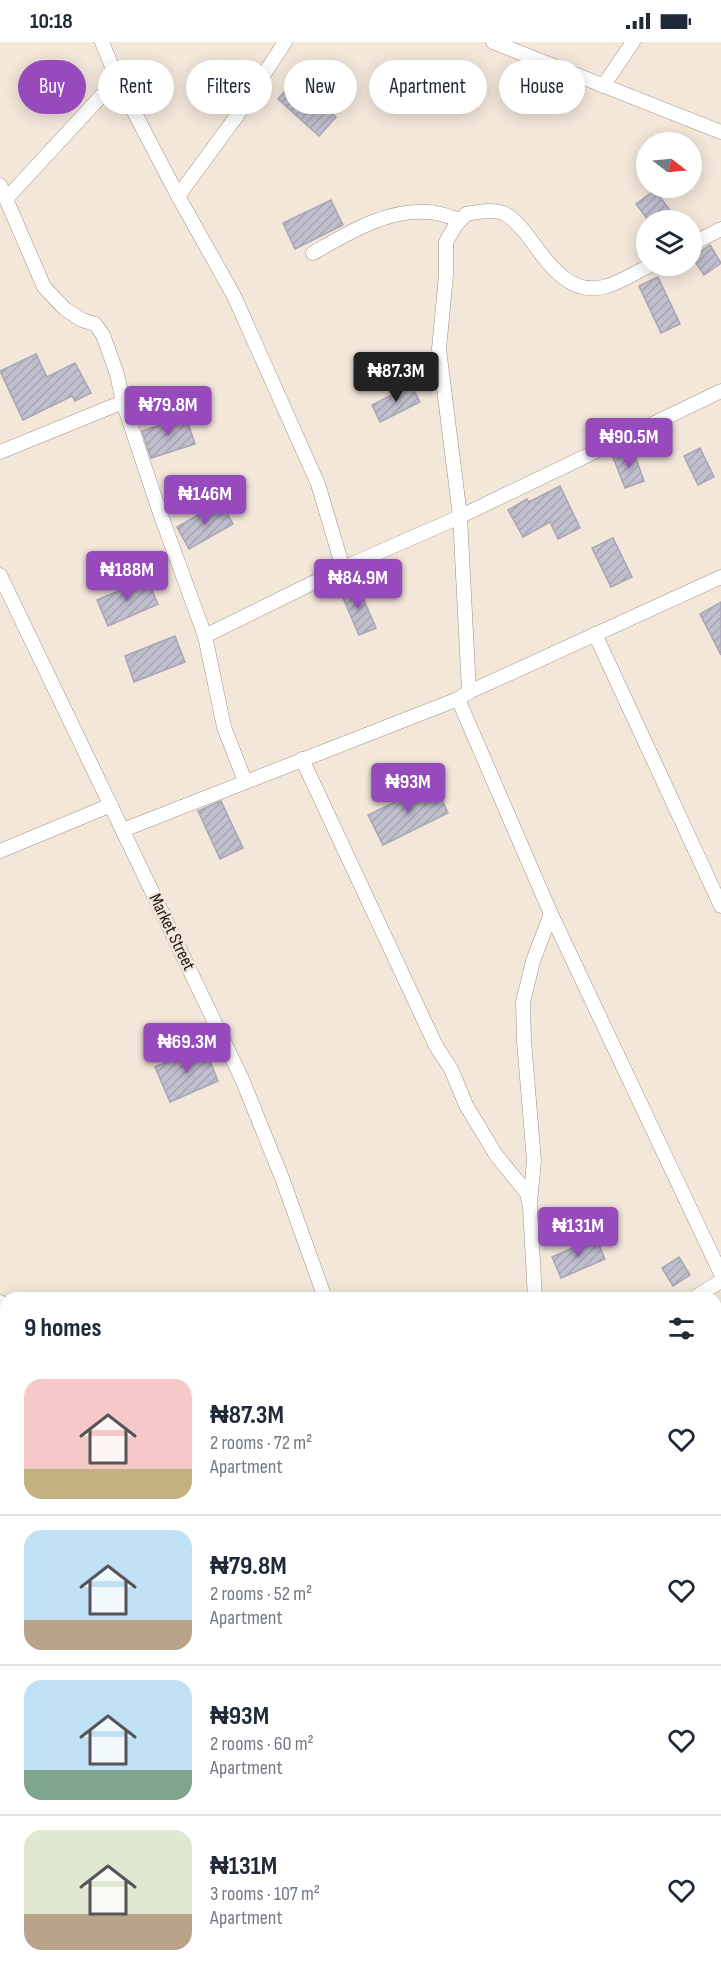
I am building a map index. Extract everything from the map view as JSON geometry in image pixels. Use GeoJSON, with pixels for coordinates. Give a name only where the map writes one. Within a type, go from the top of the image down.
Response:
{"type":"FeatureCollection","features":[{"type":"Feature","properties":{"kind":"street"},"geometry":{"type":"LineString","coordinates":[[102,42],[109,60]]}},
{"type":"Feature","properties":{"kind":"street"},"geometry":{"type":"LineString","coordinates":[[178,196],[236,117],[285,42]]}},
{"type":"Feature","properties":{"kind":"street"},"geometry":{"type":"LineString","coordinates":[[493,42],[721,132]]}},
{"type":"Feature","properties":{"kind":"street"},"geometry":{"type":"LineString","coordinates":[[603,86],[633,42]]}},
{"type":"Feature","properties":{"kind":"street"},"geometry":{"type":"LineString","coordinates":[[7,198],[98,100]]}},
{"type":"Feature","properties":{"kind":"street"},"geometry":{"type":"LineString","coordinates":[[135,114],[234,296],[313,474],[343,568]]}},
{"type":"Feature","properties":{"kind":"street"},"geometry":{"type":"LineString","coordinates":[[0,185],[44,287],[65,309],[82,320],[94,324],[103,336],[160,513],[205,636],[224,727],[245,782]]}},
{"type":"Feature","properties":{"kind":"street"},"geometry":{"type":"LineString","coordinates":[[313,253],[366,224],[402,213],[429,212],[460,220]]}},
{"type":"Feature","properties":{"kind":"street"},"geometry":{"type":"LineString","coordinates":[[636,272],[607,286],[591,288],[574,285],[561,277],[514,220],[502,212],[466,214],[446,242],[446,275],[439,349],[460,516],[464,695],[551,914],[721,1274]]}},
{"type":"Feature","properties":{"kind":"street"},"geometry":{"type":"LineString","coordinates":[[702,239],[721,230]]}},
{"type":"Feature","properties":{"kind":"street"},"geometry":{"type":"LineString","coordinates":[[205,636],[343,568],[460,516],[721,391]]}},
{"type":"Feature","properties":{"kind":"street"},"geometry":{"type":"LineString","coordinates":[[0,452],[123,402]]}},
{"type":"Feature","properties":{"kind":"street","name":"Market Street"},"geometry":{"type":"LineString","coordinates":[[0,575],[242,1079],[282,1178],[323,1292]]}},
{"type":"Feature","properties":{"kind":"street"},"geometry":{"type":"LineString","coordinates":[[123,830],[464,695],[721,577]]}},
{"type":"Feature","properties":{"kind":"street"},"geometry":{"type":"LineString","coordinates":[[595,634],[721,906]]}},
{"type":"Feature","properties":{"kind":"street"},"geometry":{"type":"LineString","coordinates":[[302,759],[436,1046],[451,1069],[466,1105],[496,1155],[527,1194],[530,1207]]}},
{"type":"Feature","properties":{"kind":"street"},"geometry":{"type":"LineString","coordinates":[[0,851],[111,805]]}},
{"type":"Feature","properties":{"kind":"street"},"geometry":{"type":"LineString","coordinates":[[535,1292],[530,1207],[534,1161],[523,1002],[533,961],[551,914]]}},
{"type":"Feature","properties":{"kind":"street"},"geometry":{"type":"LineString","coordinates":[[704,1292],[721,1281]]}},
{"type":"Feature","properties":{"kind":"building"},"geometry":{"type":"Polygon","coordinates":[[[284,92],[284,104],[278,99],[284,92]]]}},
{"type":"Feature","properties":{"kind":"building"},"geometry":{"type":"Polygon","coordinates":[[[295,114],[333,114],[336,117],[319,136],[295,114]]]}},
{"type":"Feature","properties":{"kind":"building"},"geometry":{"type":"Polygon","coordinates":[[[644,198],[661,198],[670,210],[640,210],[636,204],[644,198]]]}},
{"type":"Feature","properties":{"kind":"building"},"geometry":{"type":"Polygon","coordinates":[[[331,200],[343,225],[295,249],[283,223],[331,200]]]}},
{"type":"Feature","properties":{"kind":"building"},"geometry":{"type":"Polygon","coordinates":[[[710,245],[721,263],[704,275],[702,272],[702,250],[710,245]]]}},
{"type":"Feature","properties":{"kind":"building"},"geometry":{"type":"Polygon","coordinates":[[[658,277],[680,324],[661,333],[639,286],[658,277]]]}},
{"type":"Feature","properties":{"kind":"building"},"geometry":{"type":"Polygon","coordinates":[[[36,354],[47,377],[75,363],[91,393],[75,401],[72,396],[23,420],[0,371],[36,354]]]}},
{"type":"Feature","properties":{"kind":"building"},"geometry":{"type":"Polygon","coordinates":[[[411,385],[420,402],[380,422],[372,405],[411,385]]]}},
{"type":"Feature","properties":{"kind":"building"},"geometry":{"type":"Polygon","coordinates":[[[186,417],[195,444],[151,458],[142,431],[186,417]]]}},
{"type":"Feature","properties":{"kind":"building"},"geometry":{"type":"Polygon","coordinates":[[[700,448],[714,477],[698,485],[684,456],[700,448]]]}},
{"type":"Feature","properties":{"kind":"building"},"geometry":{"type":"Polygon","coordinates":[[[633,450],[644,481],[625,488],[613,457],[633,450]]]}},
{"type":"Feature","properties":{"kind":"building"},"geometry":{"type":"Polygon","coordinates":[[[560,486],[580,528],[558,539],[550,522],[523,537],[508,510],[527,499],[529,502],[560,486]]]}},
{"type":"Feature","properties":{"kind":"building"},"geometry":{"type":"Polygon","coordinates":[[[221,502],[233,524],[189,549],[177,527],[221,502]]]}},
{"type":"Feature","properties":{"kind":"building"},"geometry":{"type":"Polygon","coordinates":[[[613,538],[632,577],[611,587],[592,548],[613,538]]]}},
{"type":"Feature","properties":{"kind":"building"},"geometry":{"type":"Polygon","coordinates":[[[147,579],[158,604],[108,626],[97,600],[147,579]]]}},
{"type":"Feature","properties":{"kind":"building"},"geometry":{"type":"Polygon","coordinates":[[[357,584],[376,628],[359,635],[340,591],[357,584]]]}},
{"type":"Feature","properties":{"kind":"building"},"geometry":{"type":"Polygon","coordinates":[[[721,602],[721,655],[700,614],[721,602]]]}},
{"type":"Feature","properties":{"kind":"building"},"geometry":{"type":"Polygon","coordinates":[[[175,636],[185,662],[134,682],[125,656],[175,636]]]}},
{"type":"Feature","properties":{"kind":"building"},"geometry":{"type":"Polygon","coordinates":[[[434,783],[448,813],[383,845],[368,815],[434,783]]]}},
{"type":"Feature","properties":{"kind":"building"},"geometry":{"type":"Polygon","coordinates":[[[221,801],[243,848],[220,859],[198,811],[221,801]]]}},
{"type":"Feature","properties":{"kind":"building"},"geometry":{"type":"Polygon","coordinates":[[[204,1046],[218,1081],[170,1102],[155,1067],[204,1046]]]}},
{"type":"Feature","properties":{"kind":"building"},"geometry":{"type":"Polygon","coordinates":[[[596,1238],[605,1259],[561,1278],[552,1257],[596,1238]]]}},
{"type":"Feature","properties":{"kind":"building"},"geometry":{"type":"Polygon","coordinates":[[[679,1257],[690,1275],[673,1286],[662,1268],[679,1257]]]}}]}
